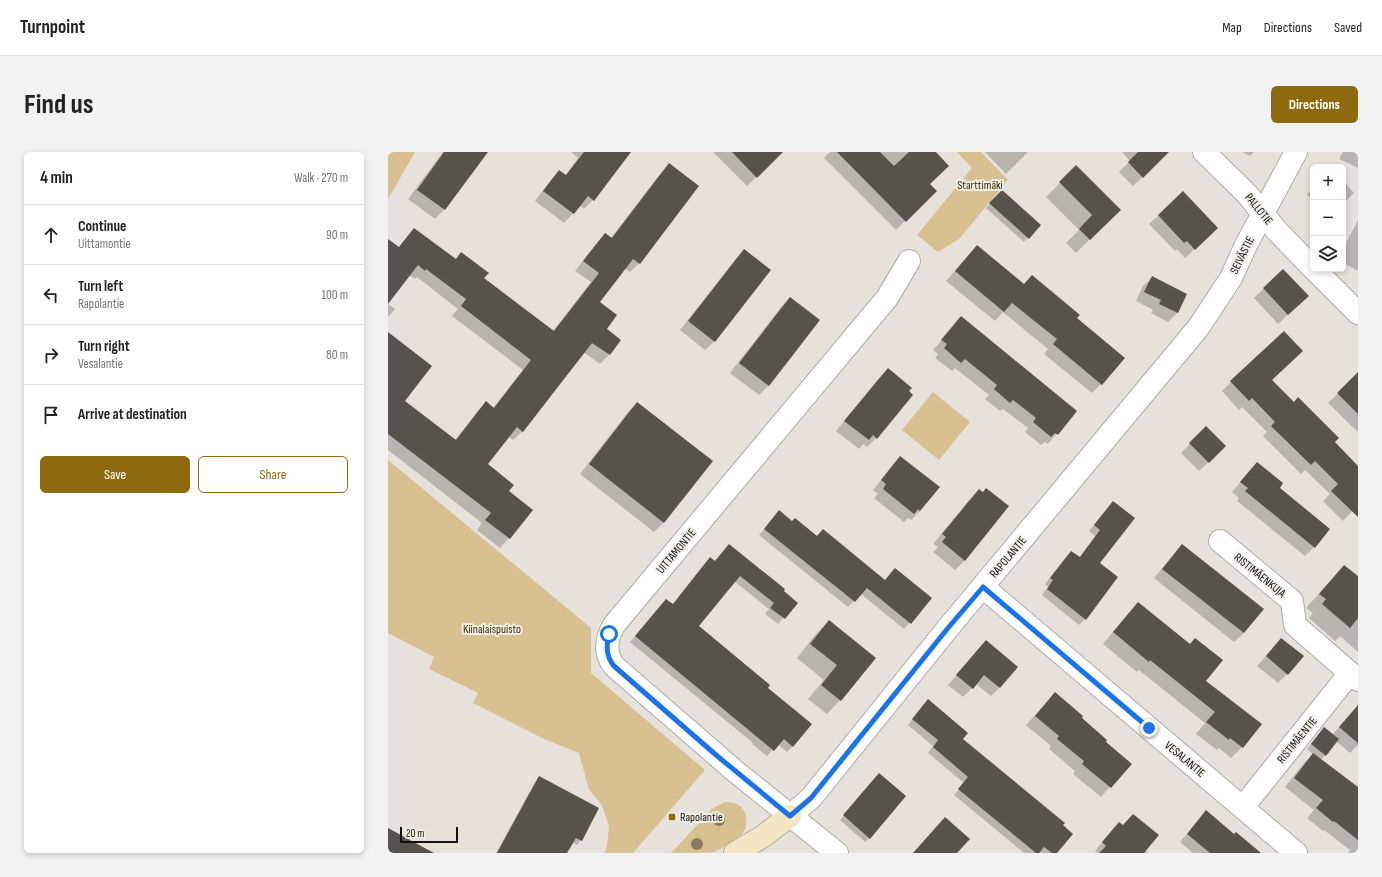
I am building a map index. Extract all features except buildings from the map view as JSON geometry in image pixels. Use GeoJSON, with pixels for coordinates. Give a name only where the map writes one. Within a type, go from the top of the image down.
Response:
{"type":"FeatureCollection","features":[{"type":"Feature","properties":{"kind":"main road"},"geometry":{"type":"LineString","coordinates":[[735,853],[762,837],[790,816]]}},
{"type":"Feature","properties":{"kind":"street","name":"PALLOTIE"},"geometry":{"type":"LineString","coordinates":[[1204,152],[1247,194],[1277,231],[1310,264]]}},
{"type":"Feature","properties":{"kind":"street","name":"SEIVÄSTIE"},"geometry":{"type":"LineString","coordinates":[[1178,352],[1198,328],[1231,278],[1263,213],[1296,152]]}},
{"type":"Feature","properties":{"kind":"street","name":"UITTAMONTIE"},"geometry":{"type":"LineString","coordinates":[[837,853],[716,755],[614,666],[610,661],[607,642],[614,625],[887,298],[909,261]]}},
{"type":"Feature","properties":{"kind":"street","name":"PALLOTIE"},"geometry":{"type":"LineString","coordinates":[[1318,272],[1358,313]]}},
{"type":"Feature","properties":{"kind":"street","name":"RAPOLANTIE"},"geometry":{"type":"LineString","coordinates":[[790,816],[811,798],[948,628],[1178,352]]}},
{"type":"Feature","properties":{"kind":"street","name":"RISTIMÄENKUJA"},"geometry":{"type":"LineString","coordinates":[[1220,541],[1292,601],[1295,625],[1354,676]]}},
{"type":"Feature","properties":{"kind":"street","name":"VESALANTIE"},"geometry":{"type":"LineString","coordinates":[[983,587],[1296,853]]}},
{"type":"Feature","properties":{"kind":"street","name":"RISTIMÄENTIE"},"geometry":{"type":"LineString","coordinates":[[1243,807],[1354,676]]}},
{"type":"Feature","properties":{"kind":"green space"},"geometry":{"type":"Polygon","coordinates":[[[388,152],[415,152],[388,199],[388,152]]]}},
{"type":"Feature","properties":{"kind":"green space","name":"Starttimäki"},"geometry":{"type":"Polygon","coordinates":[[[957,152],[981,152],[1008,180],[959,239],[938,252],[917,235],[972,168],[957,152]]]}},
{"type":"Feature","properties":{"kind":"green space"},"geometry":{"type":"Polygon","coordinates":[[[933,392],[970,422],[939,460],[902,430],[933,392]]]}},
{"type":"Feature","properties":{"kind":"green space","name":"Kiinalaispuisto"},"geometry":{"type":"Polygon","coordinates":[[[388,460],[591,628],[591,673],[705,770],[633,853],[605,853],[609,826],[602,805],[589,790],[579,753],[544,739],[473,703],[478,693],[429,669],[434,657],[388,633],[388,460]]]}},
{"type":"Feature","properties":{"kind":"green space"},"geometry":{"type":"Polygon","coordinates":[[[725,802],[732,802],[744,811],[746,816],[746,825],[740,836],[714,852],[671,853],[713,808],[725,802]]]}},
{"type":"Feature","properties":{"kind":"place","name":"Rapolantie"},"geometry":{"type":"Point","coordinates":[672,817]}},
{"type":"Feature","properties":{"kind":"route"},"geometry":{"type":"LineString","coordinates":[[609,634],[607,648],[610,661],[614,666],[716,755],[790,816],[811,798],[833,772],[948,628],[983,587],[1149,728]]}}]}
